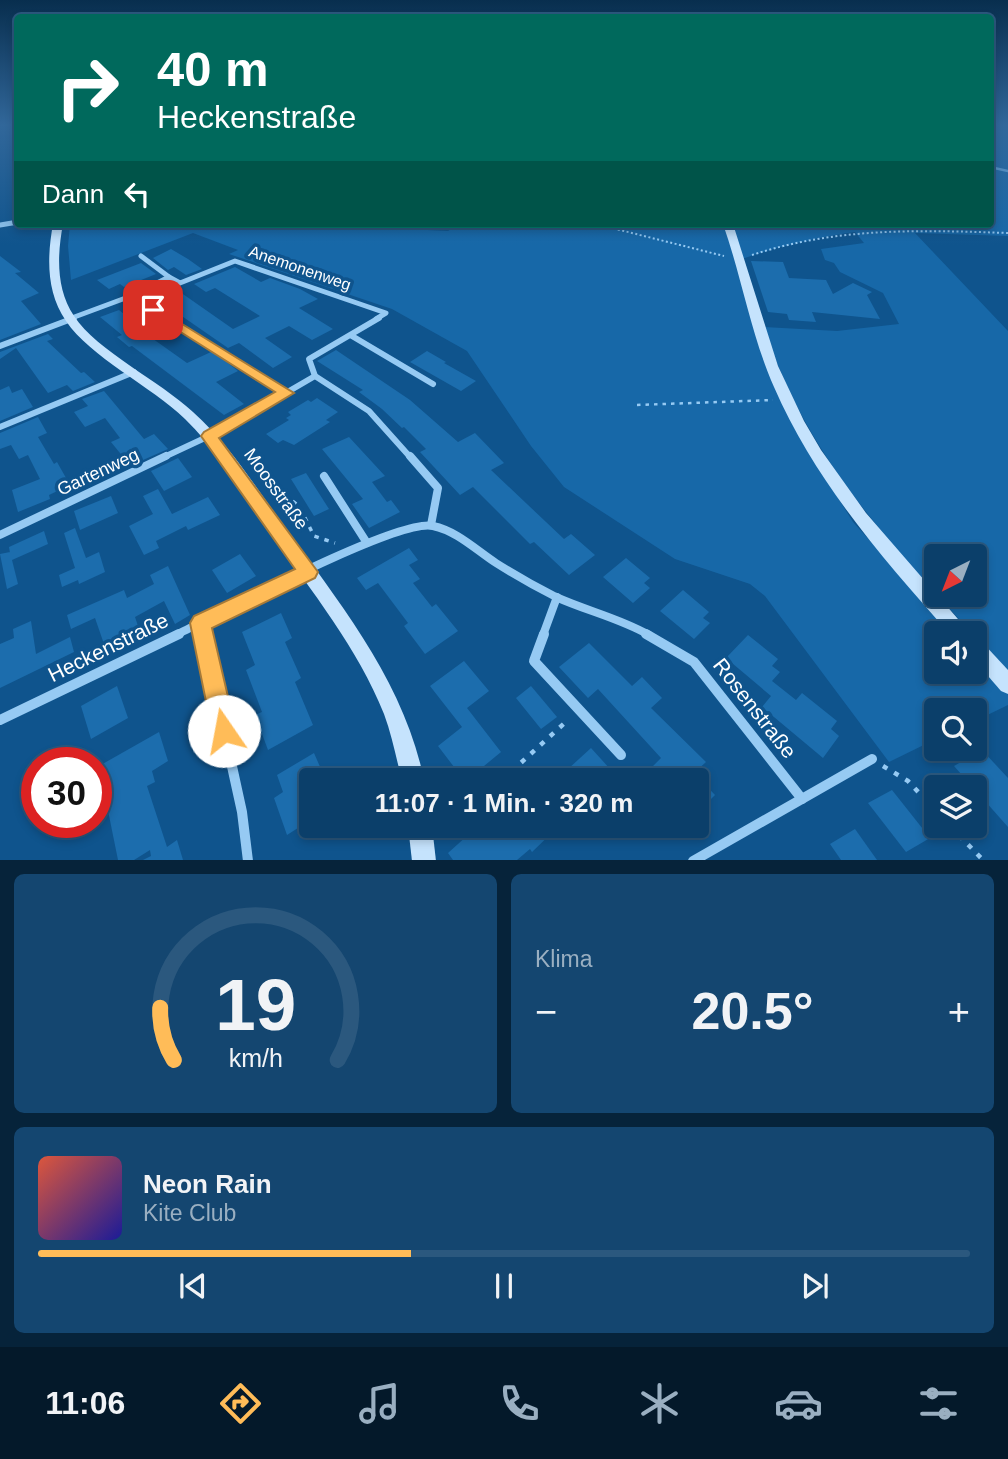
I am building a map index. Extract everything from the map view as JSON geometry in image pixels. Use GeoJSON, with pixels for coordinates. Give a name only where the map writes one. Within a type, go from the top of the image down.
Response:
{"type":"FeatureCollection","features":[{"type":"Feature","properties":{"kind":"street","name":"Moosstraße"},"geometry":{"type":"LineString","coordinates":[[57,228],[53,257],[54,273],[59,295],[70,320],[89,339],[170,400],[209,436],[308,572],[374,674],[392,710],[409,768]]}},
{"type":"Feature","properties":{"kind":"street"},"geometry":{"type":"LineString","coordinates":[[730,228],[780,386],[820,460],[858,515],[951,621]]}},
{"type":"Feature","properties":{"kind":"street"},"geometry":{"type":"LineString","coordinates":[[141,257],[169,277]]}},
{"type":"Feature","properties":{"kind":"street","name":"Anemonenweg"},"geometry":{"type":"LineString","coordinates":[[0,346],[131,296],[169,277],[180,283],[235,261],[386,313],[309,359],[315,376]]}},
{"type":"Feature","properties":{"kind":"street"},"geometry":{"type":"LineString","coordinates":[[131,296],[286,393]]}},
{"type":"Feature","properties":{"kind":"street"},"geometry":{"type":"LineString","coordinates":[[352,335],[433,384]]}},
{"type":"Feature","properties":{"kind":"street"},"geometry":{"type":"LineString","coordinates":[[0,427],[134,372]]}},
{"type":"Feature","properties":{"kind":"street"},"geometry":{"type":"LineString","coordinates":[[209,436],[315,376],[369,411],[438,488],[431,525],[406,528],[367,543],[308,572]]}},
{"type":"Feature","properties":{"kind":"street","name":"Gartenweg"},"geometry":{"type":"LineString","coordinates":[[0,535],[209,436]]}},
{"type":"Feature","properties":{"kind":"street"},"geometry":{"type":"LineString","coordinates":[[324,476],[367,543]]}},
{"type":"Feature","properties":{"kind":"street","name":"Rosenstraße"},"geometry":{"type":"LineString","coordinates":[[431,525],[456,536],[499,565],[557,597],[625,621],[694,662],[802,799]]}},
{"type":"Feature","properties":{"kind":"street","name":"Heckenstraße"},"geometry":{"type":"LineString","coordinates":[[0,720],[308,572]]}},
{"type":"Feature","properties":{"kind":"street"},"geometry":{"type":"LineString","coordinates":[[557,597],[534,661],[621,755]]}},
{"type":"Feature","properties":{"kind":"street"},"geometry":{"type":"LineString","coordinates":[[201,623],[242,812],[248,860]]}},
{"type":"Feature","properties":{"kind":"street"},"geometry":{"type":"LineString","coordinates":[[987,661],[1008,684]]}},
{"type":"Feature","properties":{"kind":"street"},"geometry":{"type":"LineString","coordinates":[[693,860],[872,759]]}},
{"type":"Feature","properties":{"kind":"street"},"geometry":{"type":"LineString","coordinates":[[421,838],[424,860]]}},
{"type":"Feature","properties":{"kind":"path"},"geometry":{"type":"LineString","coordinates":[[613,228],[741,258],[812,238],[880,229],[1008,233]]}},
{"type":"Feature","properties":{"kind":"path"},"geometry":{"type":"LineString","coordinates":[[637,405],[769,400]]}},
{"type":"Feature","properties":{"kind":"path"},"geometry":{"type":"LineString","coordinates":[[515,768],[580,710]]}},
{"type":"Feature","properties":{"kind":"path"},"geometry":{"type":"LineString","coordinates":[[872,759],[908,781],[924,798]]}},
{"type":"Feature","properties":{"kind":"path"},"geometry":{"type":"LineString","coordinates":[[962,838],[984,860]]}},
{"type":"Feature","properties":{"kind":"shaded area"},"geometry":{"type":"Polygon","coordinates":[[[994,165],[1008,165],[1008,236],[915,233],[1008,331],[1008,673],[987,650],[987,621],[961,621],[948,607],[987,607],[987,544],[924,544],[924,580],[858,502],[814,437],[778,366],[764,327],[837,331],[899,324],[883,293],[840,272],[834,263],[825,260],[821,249],[864,243],[855,232],[765,251],[736,261],[772,380],[794,427],[853,522],[924,600],[924,607],[930,607],[943,621],[924,621],[924,684],[987,684],[987,670],[1008,694],[1008,705],[987,715],[987,698],[924,698],[924,745],[889,762],[765,596],[750,584],[675,559],[564,487],[531,446],[467,351],[392,309],[229,254],[238,250],[193,233],[71,280],[68,246],[70,228],[385,228],[448,231],[453,228],[994,228],[994,165]]]}},
{"type":"Feature","properties":{"kind":"building"},"geometry":{"type":"Polygon","coordinates":[[[171,249],[202,269],[186,275],[174,267],[168,270],[153,258],[171,249]]]}},
{"type":"Feature","properties":{"kind":"building"},"geometry":{"type":"Polygon","coordinates":[[[0,256],[21,272],[15,273],[39,293],[21,301],[41,324],[0,340],[0,256]]]}},
{"type":"Feature","properties":{"kind":"building"},"geometry":{"type":"Polygon","coordinates":[[[751,261],[783,262],[789,278],[826,280],[833,294],[853,283],[872,292],[867,295],[880,319],[812,312],[816,322],[789,320],[787,314],[768,312],[751,261]]]}},
{"type":"Feature","properties":{"kind":"building"},"geometry":{"type":"Polygon","coordinates":[[[141,263],[156,274],[124,287],[120,284],[109,289],[97,280],[141,263]]]}},
{"type":"Feature","properties":{"kind":"building"},"geometry":{"type":"Polygon","coordinates":[[[235,267],[261,282],[270,278],[318,299],[299,308],[333,329],[312,340],[289,326],[265,338],[292,357],[273,368],[239,343],[228,348],[160,301],[180,292],[233,329],[260,316],[215,288],[206,292],[194,284],[235,267]]]}},
{"type":"Feature","properties":{"kind":"building"},"geometry":{"type":"Polygon","coordinates":[[[119,310],[135,323],[132,324],[187,363],[211,352],[224,360],[238,371],[216,382],[244,404],[224,415],[132,346],[129,347],[117,337],[122,335],[100,317],[119,310]]]}},
{"type":"Feature","properties":{"kind":"building"},"geometry":{"type":"Polygon","coordinates":[[[48,334],[53,339],[47,341],[81,373],[84,372],[95,382],[73,391],[67,385],[48,393],[16,348],[0,359],[0,352],[48,334]]]}},
{"type":"Feature","properties":{"kind":"building"},"geometry":{"type":"Polygon","coordinates":[[[336,350],[410,400],[458,442],[475,433],[504,463],[491,470],[564,539],[571,534],[595,555],[569,575],[534,542],[530,544],[473,487],[460,495],[420,452],[426,449],[404,427],[359,392],[363,390],[317,361],[336,350]]]}},
{"type":"Feature","properties":{"kind":"building"},"geometry":{"type":"Polygon","coordinates":[[[427,351],[476,381],[461,391],[410,362],[427,351]]]}},
{"type":"Feature","properties":{"kind":"building"},"geometry":{"type":"Polygon","coordinates":[[[9,386],[12,393],[22,389],[33,407],[0,421],[0,390],[9,386]]]}},
{"type":"Feature","properties":{"kind":"building"},"geometry":{"type":"Polygon","coordinates":[[[104,391],[144,439],[154,434],[168,449],[143,460],[138,451],[124,458],[111,442],[120,438],[105,418],[85,427],[74,412],[88,406],[82,399],[104,391]]]}},
{"type":"Feature","properties":{"kind":"building"},"geometry":{"type":"Polygon","coordinates":[[[317,398],[338,412],[326,420],[330,422],[294,445],[283,440],[278,443],[266,434],[289,420],[286,418],[291,415],[288,412],[308,400],[311,402],[317,398]]]}},
{"type":"Feature","properties":{"kind":"building"},"geometry":{"type":"Polygon","coordinates":[[[38,417],[47,433],[38,437],[70,485],[49,495],[50,499],[18,512],[12,490],[40,479],[28,455],[19,459],[11,445],[0,449],[0,433],[38,417]]]}},
{"type":"Feature","properties":{"kind":"building"},"geometry":{"type":"Polygon","coordinates":[[[349,437],[385,476],[372,482],[387,502],[391,500],[400,512],[369,528],[352,504],[363,499],[322,449],[349,437]]]}},
{"type":"Feature","properties":{"kind":"building"},"geometry":{"type":"Polygon","coordinates":[[[178,458],[192,477],[164,491],[151,471],[178,458]]]}},
{"type":"Feature","properties":{"kind":"building"},"geometry":{"type":"Polygon","coordinates":[[[306,473],[329,509],[314,516],[291,479],[306,473]]]}},
{"type":"Feature","properties":{"kind":"building"},"geometry":{"type":"Polygon","coordinates":[[[158,489],[172,514],[208,497],[220,515],[188,530],[186,526],[156,541],[159,548],[144,555],[129,526],[153,514],[143,496],[158,489]]]}},
{"type":"Feature","properties":{"kind":"building"},"geometry":{"type":"Polygon","coordinates":[[[111,496],[118,513],[80,530],[74,511],[111,496]]]}},
{"type":"Feature","properties":{"kind":"building"},"geometry":{"type":"Polygon","coordinates":[[[75,528],[86,558],[99,552],[105,572],[79,584],[78,580],[62,587],[59,575],[75,568],[64,533],[75,528]]]}},
{"type":"Feature","properties":{"kind":"building"},"geometry":{"type":"Polygon","coordinates":[[[44,531],[48,544],[12,560],[18,584],[7,589],[0,554],[10,552],[9,547],[44,531]]]}},
{"type":"Feature","properties":{"kind":"building"},"geometry":{"type":"Polygon","coordinates":[[[409,548],[418,560],[409,565],[420,579],[413,583],[432,607],[436,604],[458,631],[425,654],[404,626],[408,623],[378,583],[366,590],[357,578],[409,548]]]}},
{"type":"Feature","properties":{"kind":"building"},"geometry":{"type":"Polygon","coordinates":[[[240,554],[256,576],[227,593],[212,570],[240,554]]]}},
{"type":"Feature","properties":{"kind":"building"},"geometry":{"type":"Polygon","coordinates":[[[626,558],[650,578],[644,583],[650,588],[633,603],[603,577],[626,558]]]}},
{"type":"Feature","properties":{"kind":"building"},"geometry":{"type":"Polygon","coordinates":[[[168,566],[190,615],[175,624],[164,601],[135,617],[138,626],[104,644],[95,618],[71,629],[67,615],[124,590],[127,598],[154,584],[150,575],[168,566]]]}},
{"type":"Feature","properties":{"kind":"building"},"geometry":{"type":"Polygon","coordinates":[[[683,590],[709,612],[703,618],[710,623],[694,639],[660,611],[683,590]]]}},
{"type":"Feature","properties":{"kind":"building"},"geometry":{"type":"Polygon","coordinates":[[[281,613],[292,638],[285,642],[301,678],[295,682],[313,725],[268,750],[255,715],[262,712],[246,670],[255,665],[242,632],[281,613]]]}},
{"type":"Feature","properties":{"kind":"building"},"geometry":{"type":"Polygon","coordinates":[[[31,621],[36,654],[70,637],[74,652],[0,688],[0,644],[14,638],[13,629],[31,621]]]}},
{"type":"Feature","properties":{"kind":"building"},"geometry":{"type":"Polygon","coordinates":[[[748,635],[778,659],[772,666],[780,672],[772,681],[796,700],[802,693],[837,721],[831,729],[839,736],[823,758],[762,707],[771,696],[726,658],[748,635]]]}},
{"type":"Feature","properties":{"kind":"building"},"geometry":{"type":"Polygon","coordinates":[[[589,643],[632,686],[642,677],[662,698],[651,708],[706,762],[699,768],[651,768],[661,758],[598,689],[588,698],[559,667],[589,643]]]}},
{"type":"Feature","properties":{"kind":"building"},"geometry":{"type":"Polygon","coordinates":[[[464,661],[489,691],[467,708],[501,752],[482,768],[455,768],[438,746],[462,727],[430,686],[464,661]]]}},
{"type":"Feature","properties":{"kind":"building"},"geometry":{"type":"Polygon","coordinates":[[[117,686],[128,718],[91,739],[81,706],[117,686]]]}},
{"type":"Feature","properties":{"kind":"building"},"geometry":{"type":"Polygon","coordinates":[[[531,686],[557,717],[541,729],[516,698],[531,686]]]}},
{"type":"Feature","properties":{"kind":"building"},"geometry":{"type":"Polygon","coordinates":[[[159,732],[168,761],[152,771],[155,782],[147,786],[167,847],[177,840],[183,860],[143,860],[151,856],[150,850],[134,860],[118,860],[112,830],[112,759],[159,732]]]}},
{"type":"Feature","properties":{"kind":"building"},"geometry":{"type":"Polygon","coordinates":[[[591,748],[609,768],[569,768],[591,748]]]}},
{"type":"Feature","properties":{"kind":"building"},"geometry":{"type":"Polygon","coordinates":[[[314,753],[321,768],[299,768],[299,827],[287,835],[274,798],[283,792],[277,775],[314,753]]]}},
{"type":"Feature","properties":{"kind":"building"},"geometry":{"type":"Polygon","coordinates":[[[987,755],[1008,778],[1008,827],[987,803],[987,775],[962,775],[954,766],[963,761],[987,761],[987,755]]]}},
{"type":"Feature","properties":{"kind":"building"},"geometry":{"type":"Polygon","coordinates":[[[709,789],[715,795],[709,801],[709,789]]]}},
{"type":"Feature","properties":{"kind":"building"},"geometry":{"type":"Polygon","coordinates":[[[892,790],[924,830],[924,838],[930,838],[906,852],[868,803],[892,790]]]}},
{"type":"Feature","properties":{"kind":"building"},"geometry":{"type":"Polygon","coordinates":[[[855,829],[877,860],[841,860],[830,844],[855,829]]]}},
{"type":"Feature","properties":{"kind":"building"},"geometry":{"type":"Polygon","coordinates":[[[465,838],[547,838],[532,852],[530,849],[517,860],[453,860],[448,853],[465,838]]]}},
{"type":"Feature","properties":{"kind":"waterway"},"geometry":{"type":"LineString","coordinates":[[994,168],[1008,171]]}},
{"type":"Feature","properties":{"kind":"route"},"geometry":{"type":"LineString","coordinates":[[153,310],[286,393],[209,436],[308,572],[201,623],[224,731]]}}]}
